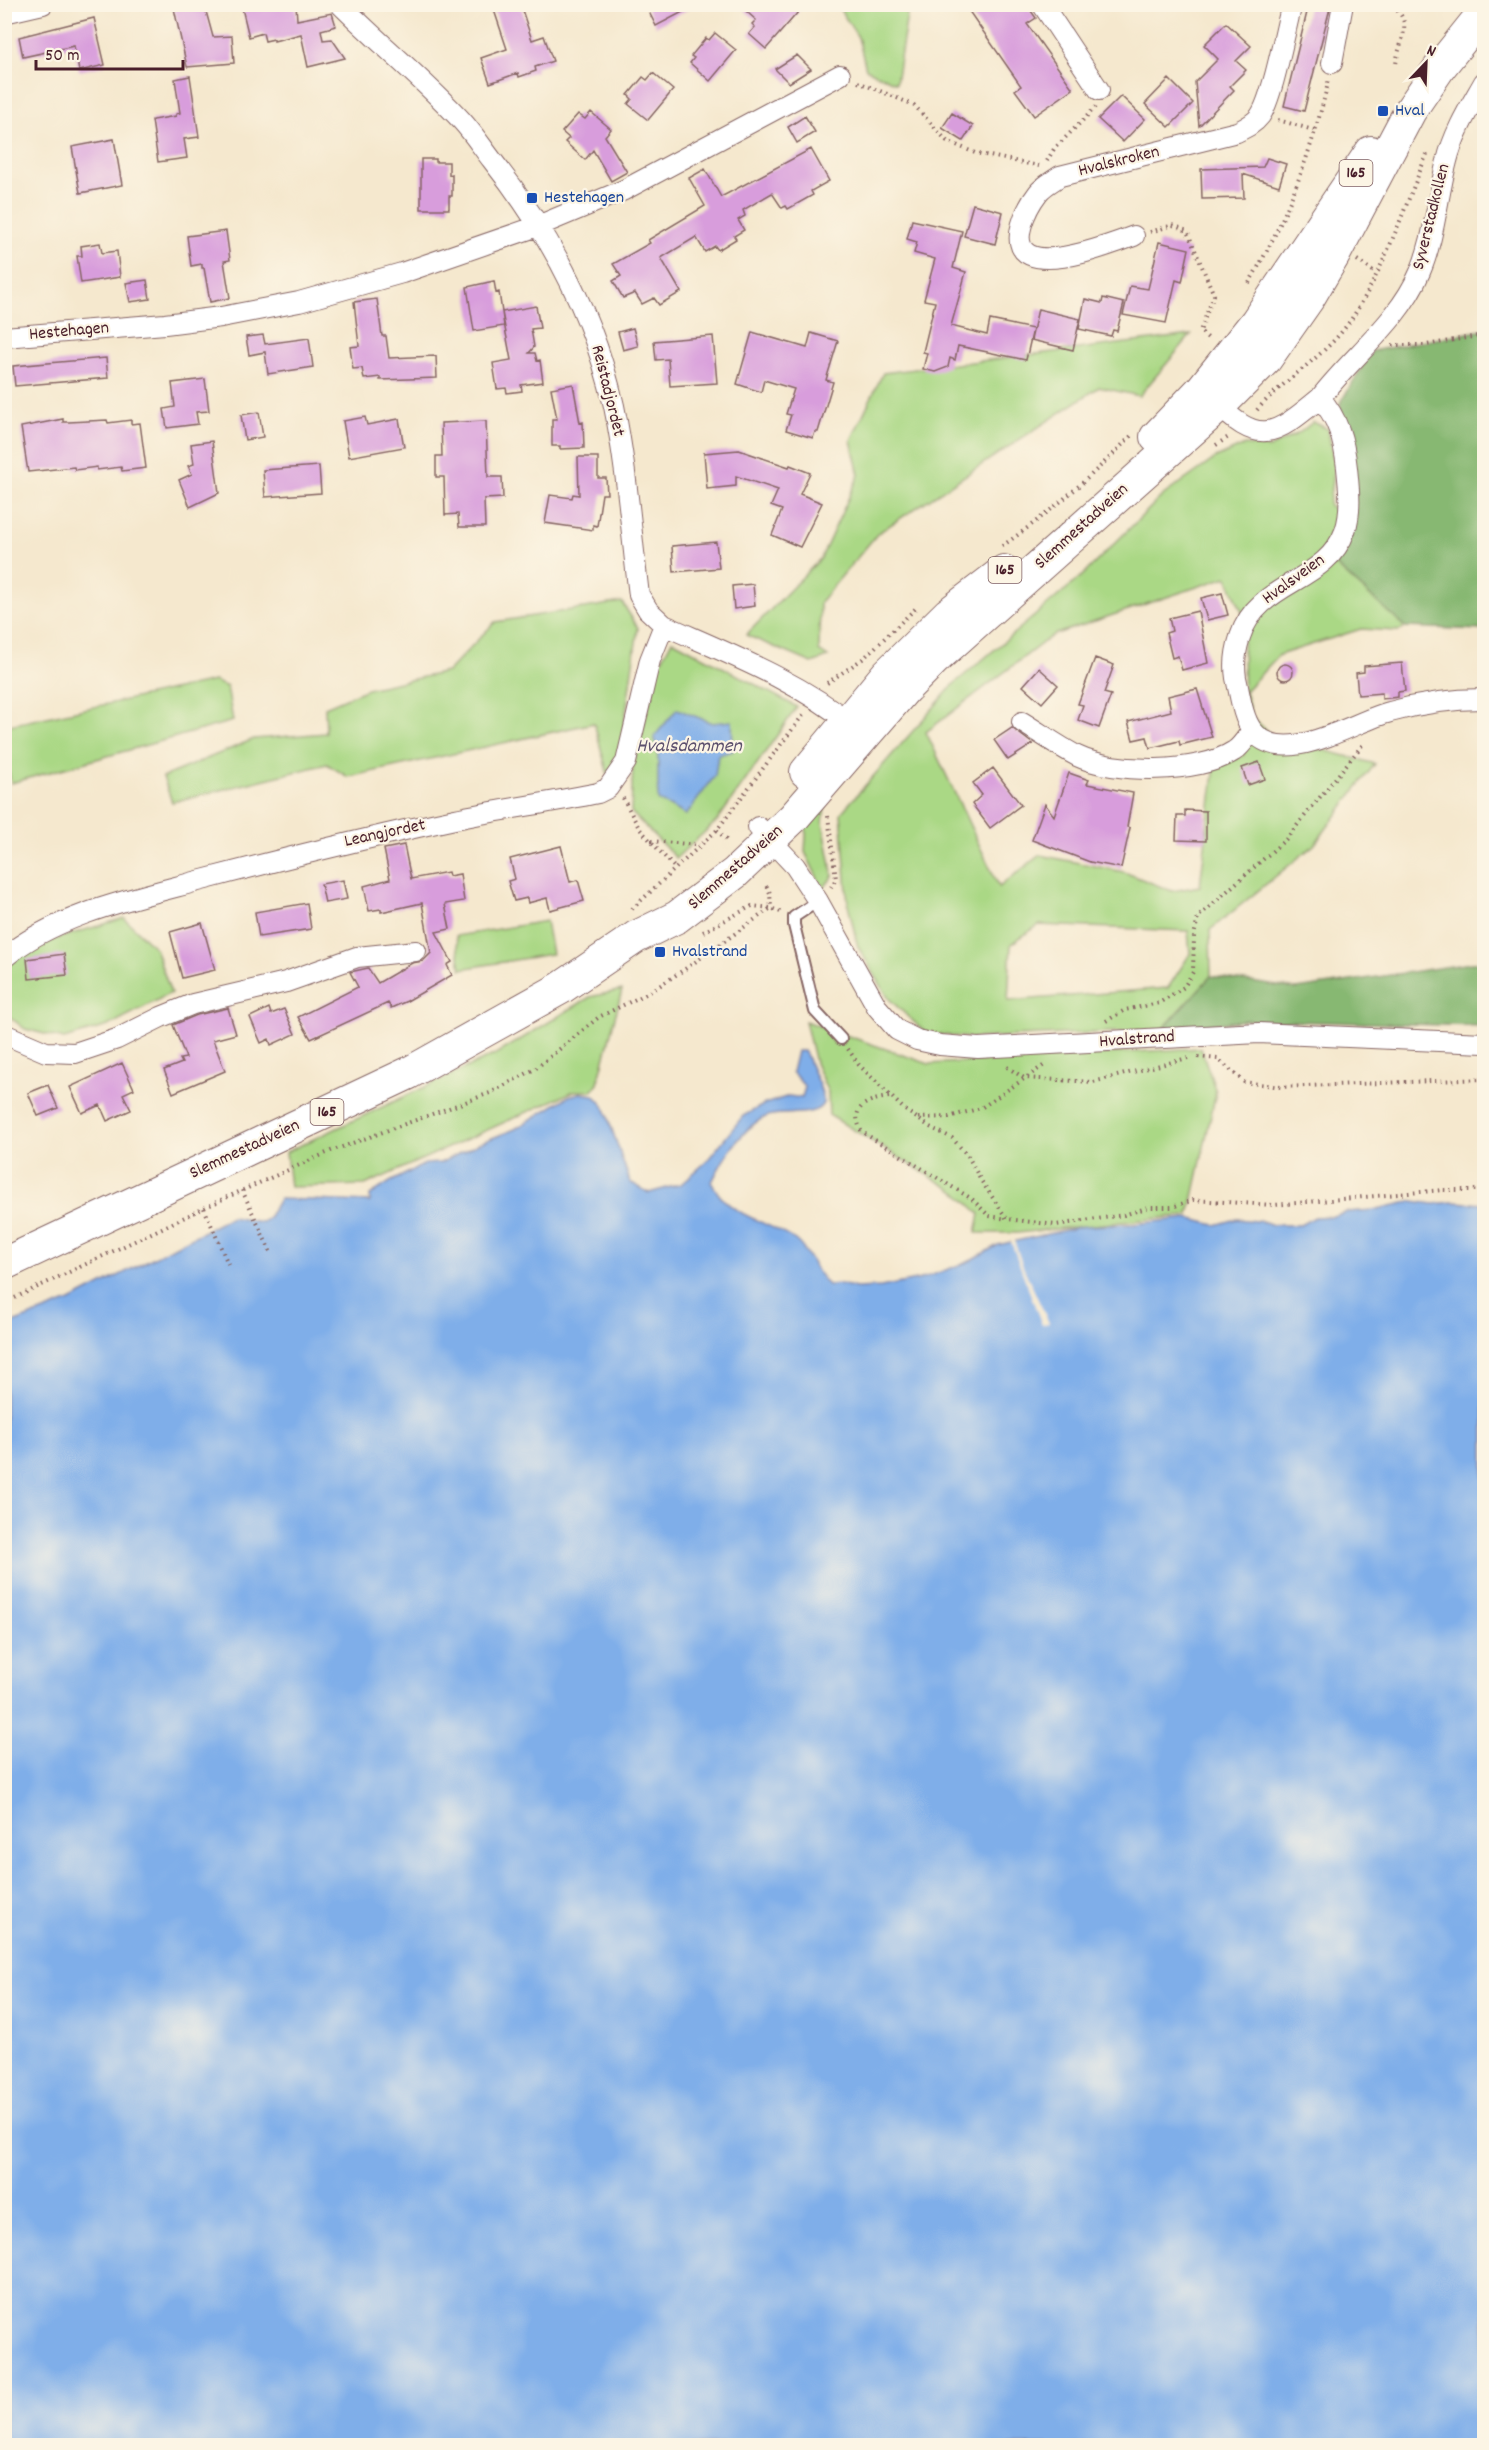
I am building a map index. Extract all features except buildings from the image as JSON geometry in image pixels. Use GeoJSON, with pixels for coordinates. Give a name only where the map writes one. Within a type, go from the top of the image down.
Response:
{"type":"FeatureCollection","features":[{"type":"Feature","properties":{"kind":"main road","name":"Slemmestadveien"},"geometry":{"type":"LineString","coordinates":[[4,1264],[409,1073],[561,988],[634,923],[764,834],[794,817],[856,728],[904,690],[935,659],[1221,407],[1266,359],[1308,299],[1348,232],[1410,111],[1440,67],[1485,12]]}},
{"type":"Feature","properties":{"kind":"street"},"geometry":{"type":"LineString","coordinates":[[4,13],[43,4]]}},
{"type":"Feature","properties":{"kind":"street"},"geometry":{"type":"LineString","coordinates":[[1042,4],[1100,90]]}},
{"type":"Feature","properties":{"kind":"street"},"geometry":{"type":"LineString","coordinates":[[1260,116],[1270,88],[1292,4]]}},
{"type":"Feature","properties":{"kind":"street"},"geometry":{"type":"LineString","coordinates":[[1332,63],[1343,4]]}},
{"type":"Feature","properties":{"kind":"street","name":"Reistadjordet"},"geometry":{"type":"LineString","coordinates":[[341,5],[464,123],[519,195],[563,268],[591,331],[613,405],[627,481],[639,595],[648,610],[664,624],[804,691],[856,728]]}},
{"type":"Feature","properties":{"kind":"street","name":"Hestehagen"},"geometry":{"type":"LineString","coordinates":[[4,337],[165,324],[221,317],[299,302],[402,273],[538,226],[624,190],[840,75]]}},
{"type":"Feature","properties":{"kind":"street","name":"Syverstadkollen"},"geometry":{"type":"LineString","coordinates":[[1320,398],[1404,302],[1420,273],[1432,235],[1450,150],[1464,116],[1485,82]]}},
{"type":"Feature","properties":{"kind":"street","name":"Hvalskroken"},"geometry":{"type":"LineString","coordinates":[[1134,236],[1093,251],[1053,258],[1030,255],[1022,248],[1019,232],[1023,218],[1039,191],[1060,176],[1237,132],[1260,116]]}},
{"type":"Feature","properties":{"kind":"street"},"geometry":{"type":"LineString","coordinates":[[1221,407],[1251,429],[1271,432],[1280,429],[1320,398]]}},
{"type":"Feature","properties":{"kind":"street","name":"Hvalsveien"},"geometry":{"type":"LineString","coordinates":[[1252,730],[1243,709],[1236,674],[1237,647],[1244,624],[1253,610],[1275,591],[1316,569],[1334,551],[1345,531],[1350,501],[1346,454],[1341,431],[1328,407],[1320,398]]}},
{"type":"Feature","properties":{"kind":"street"},"geometry":{"type":"LineString","coordinates":[[617,778],[626,762],[650,660],[664,624]]}},
{"type":"Feature","properties":{"kind":"street"},"geometry":{"type":"LineString","coordinates":[[1022,722],[1078,756],[1102,763],[1144,769],[1187,767],[1235,750],[1252,730],[1271,744],[1293,746],[1311,743],[1389,712],[1436,701],[1485,699]]}},
{"type":"Feature","properties":{"kind":"street","name":"Leangjordet"},"geometry":{"type":"LineString","coordinates":[[4,958],[32,939],[64,922],[128,901],[325,848],[456,819],[598,793],[608,788],[617,778]]}},
{"type":"Feature","properties":{"kind":"street","name":"Hvalstrand"},"geometry":{"type":"LineString","coordinates":[[764,834],[795,866],[818,901],[877,1007],[897,1030],[918,1040],[940,1045],[978,1048],[1259,1033],[1485,1043]]}},
{"type":"Feature","properties":{"kind":"street"},"geometry":{"type":"LineString","coordinates":[[4,1034],[46,1052],[75,1053],[117,1039],[193,1004],[286,982],[357,957],[416,951]]}},
{"type":"Feature","properties":{"kind":"lane"},"geometry":{"type":"LineString","coordinates":[[818,901],[794,917],[794,926],[815,1011],[841,1039]]}},
{"type":"Feature","properties":{"kind":"path"},"geometry":{"type":"LineString","coordinates":[[1387,4],[1401,14],[1404,22],[1396,65]]}},
{"type":"Feature","properties":{"kind":"path"},"geometry":{"type":"LineString","coordinates":[[1244,292],[1286,216],[1317,131],[1332,63]]}},
{"type":"Feature","properties":{"kind":"path"},"geometry":{"type":"LineString","coordinates":[[840,75],[914,105],[947,141],[975,153],[1044,167],[1054,149],[1101,102],[1100,90]]}},
{"type":"Feature","properties":{"kind":"path"},"geometry":{"type":"LineString","coordinates":[[1260,116],[1317,131]]}},
{"type":"Feature","properties":{"kind":"path"},"geometry":{"type":"LineString","coordinates":[[1207,449],[1227,439],[1221,407],[1271,394],[1333,342],[1350,321],[1376,273],[1431,146]]}},
{"type":"Feature","properties":{"kind":"path"},"geometry":{"type":"LineString","coordinates":[[1134,236],[1173,225],[1187,231],[1215,295],[1200,331],[1210,341]]}},
{"type":"Feature","properties":{"kind":"path"},"geometry":{"type":"LineString","coordinates":[[1351,256],[1376,273]]}},
{"type":"Feature","properties":{"kind":"path"},"geometry":{"type":"LineString","coordinates":[[1203,350],[1217,331]]}},
{"type":"Feature","properties":{"kind":"path"},"geometry":{"type":"LineString","coordinates":[[1368,345],[1426,345],[1485,335]]}},
{"type":"Feature","properties":{"kind":"path"},"geometry":{"type":"LineString","coordinates":[[996,550],[1094,473],[1136,431]]}},
{"type":"Feature","properties":{"kind":"path"},"geometry":{"type":"LineString","coordinates":[[827,683],[864,658],[917,607]]}},
{"type":"Feature","properties":{"kind":"path"},"geometry":{"type":"LineString","coordinates":[[916,1118],[949,1117],[981,1108],[1076,1044],[1100,1024],[1125,1010],[1159,1003],[1184,987],[1193,972],[1194,936],[1198,917],[1286,839],[1389,712]]}},
{"type":"Feature","properties":{"kind":"path"},"geometry":{"type":"LineString","coordinates":[[634,923],[674,867],[717,830],[803,715]]}},
{"type":"Feature","properties":{"kind":"path"},"geometry":{"type":"LineString","coordinates":[[617,778],[623,797],[639,828],[674,867]]}},
{"type":"Feature","properties":{"kind":"path"},"geometry":{"type":"LineString","coordinates":[[818,901],[836,879],[828,816],[830,807]]}},
{"type":"Feature","properties":{"kind":"path"},"geometry":{"type":"LineString","coordinates":[[717,830],[729,843]]}},
{"type":"Feature","properties":{"kind":"path"},"geometry":{"type":"LineString","coordinates":[[651,841],[699,845]]}},
{"type":"Feature","properties":{"kind":"path"},"geometry":{"type":"LineString","coordinates":[[765,882],[770,893],[771,908]]}},
{"type":"Feature","properties":{"kind":"path"},"geometry":{"type":"LineString","coordinates":[[695,936],[752,906],[771,908],[794,917]]}},
{"type":"Feature","properties":{"kind":"path"},"geometry":{"type":"LineString","coordinates":[[4,1303],[242,1190],[331,1151],[499,1088],[535,1069],[599,1017],[659,985],[771,908]]}},
{"type":"Feature","properties":{"kind":"path"},"geometry":{"type":"LineString","coordinates":[[841,1039],[859,1065],[890,1097],[916,1118],[952,1138],[968,1156],[980,1179],[1007,1219]]}},
{"type":"Feature","properties":{"kind":"path"},"geometry":{"type":"LineString","coordinates":[[978,1048],[1024,1078],[1093,1082],[1192,1056],[1218,1059],[1244,1082],[1281,1087],[1485,1079]]}},
{"type":"Feature","properties":{"kind":"path"},"geometry":{"type":"LineString","coordinates":[[890,1097],[864,1104],[857,1117],[862,1132],[972,1199],[989,1216],[1007,1219],[1056,1225],[1124,1215],[1149,1207],[1172,1207],[1193,1200],[1274,1205],[1443,1190],[1485,1190]]}},
{"type":"Feature","properties":{"kind":"path"},"geometry":{"type":"LineString","coordinates":[[242,1190],[271,1253]]}},
{"type":"Feature","properties":{"kind":"path"},"geometry":{"type":"LineString","coordinates":[[204,1208],[228,1264]]}},
{"type":"Feature","properties":{"kind":"green space"},"geometry":{"type":"Polygon","coordinates":[[[837,5],[906,5],[907,15],[896,83],[866,69],[858,37],[837,5]]]}},
{"type":"Feature","properties":{"kind":"green space"},"geometry":{"type":"Polygon","coordinates":[[[1484,330],[1484,630],[1405,627],[1330,560],[1352,526],[1340,403],[1372,351],[1484,330]]]}},
{"type":"Feature","properties":{"kind":"green space"},"geometry":{"type":"Polygon","coordinates":[[[1191,335],[1139,396],[1099,387],[878,533],[820,602],[819,651],[828,657],[812,663],[746,635],[821,558],[859,475],[851,440],[883,373],[1191,335]]]}},
{"type":"Feature","properties":{"kind":"green space"},"geometry":{"type":"Polygon","coordinates":[[[1313,422],[1328,429],[1334,465],[1329,505],[1352,526],[1330,560],[1405,627],[1399,631],[1361,629],[1279,655],[1245,691],[1251,716],[1272,736],[1375,764],[1314,845],[1210,930],[1211,976],[1162,1030],[971,1038],[926,1033],[889,999],[858,947],[848,905],[841,813],[955,683],[1083,575],[1162,496],[1216,458],[1245,445],[1269,448],[1299,433],[1313,422]],[[1227,577],[1053,635],[926,732],[999,887],[1040,855],[1124,872],[1172,891],[1200,886],[1215,766],[1244,755],[1243,614],[1227,577]],[[1039,925],[1011,944],[1008,1001],[1168,988],[1190,954],[1188,931],[1039,925]]]}},
{"type":"Feature","properties":{"kind":"green space"},"geometry":{"type":"Polygon","coordinates":[[[622,602],[638,628],[620,754],[608,775],[594,723],[348,777],[327,764],[172,802],[163,777],[254,739],[326,733],[325,707],[367,689],[447,672],[495,622],[622,602]]]}},
{"type":"Feature","properties":{"kind":"green space"},"geometry":{"type":"Polygon","coordinates":[[[672,640],[797,707],[717,821],[676,858],[631,812],[633,764],[660,663],[672,640]]]}},
{"type":"Feature","properties":{"kind":"green space"},"geometry":{"type":"Polygon","coordinates":[[[214,681],[227,687],[233,721],[11,783],[5,758],[5,726],[214,681]]]}},
{"type":"Feature","properties":{"kind":"green space"},"geometry":{"type":"Polygon","coordinates":[[[825,803],[823,823],[833,876],[823,889],[805,852],[807,819],[825,803]]]}},
{"type":"Feature","properties":{"kind":"green space"},"geometry":{"type":"Polygon","coordinates":[[[124,918],[155,948],[171,993],[108,1026],[64,1039],[25,1029],[5,1013],[5,967],[36,945],[124,918]]]}},
{"type":"Feature","properties":{"kind":"green space"},"geometry":{"type":"Polygon","coordinates":[[[546,921],[552,954],[461,969],[456,936],[546,921]]]}},
{"type":"Feature","properties":{"kind":"green space"},"geometry":{"type":"Polygon","coordinates":[[[1484,961],[1484,1026],[1248,1020],[1162,1030],[1211,976],[1297,989],[1484,961]]]}},
{"type":"Feature","properties":{"kind":"green space"},"geometry":{"type":"Polygon","coordinates":[[[622,990],[598,1083],[592,1091],[574,1091],[365,1185],[290,1187],[286,1152],[500,1052],[590,997],[622,990]]]}},
{"type":"Feature","properties":{"kind":"green space"},"geometry":{"type":"Polygon","coordinates":[[[805,1021],[929,1064],[1201,1048],[1216,1092],[1189,1215],[1017,1233],[976,1233],[980,1214],[956,1192],[829,1115],[828,1092],[815,1063],[805,1021]]]}},
{"type":"Feature","properties":{"kind":"water","name":"Hvalsdammen"},"geometry":{"type":"Polygon","coordinates":[[[677,709],[712,723],[732,721],[733,751],[718,755],[715,776],[686,815],[658,800],[658,752],[654,737],[677,709]]]}},
{"type":"Feature","properties":{"kind":"water"},"geometry":{"type":"Polygon","coordinates":[[[797,1051],[804,1051],[807,1056],[822,1093],[823,1103],[820,1108],[814,1111],[768,1116],[759,1120],[735,1144],[712,1182],[726,1202],[737,1210],[784,1233],[800,1244],[828,1285],[841,1284],[856,1288],[881,1287],[921,1279],[968,1262],[998,1245],[1084,1226],[1135,1224],[1187,1218],[1215,1225],[1237,1219],[1273,1225],[1300,1225],[1315,1217],[1373,1210],[1413,1201],[1434,1204],[1453,1202],[1484,1204],[1484,2445],[5,2446],[5,1326],[70,1301],[231,1217],[262,1222],[268,1218],[279,1199],[370,1202],[370,1195],[390,1182],[425,1164],[440,1163],[515,1129],[569,1096],[580,1093],[594,1095],[604,1106],[630,1182],[649,1193],[681,1184],[706,1162],[743,1116],[765,1104],[789,1096],[802,1098],[805,1087],[792,1072],[797,1051]]]}},
{"type":"Feature","properties":{"kind":"pier"},"geometry":{"type":"Polygon","coordinates":[[[1013,1238],[1023,1267],[1049,1323],[1042,1325],[1010,1239],[1013,1238]]]}},
{"type":"Feature","properties":{"kind":"place","name":"Hval"},"geometry":{"type":"Point","coordinates":[1383,111]}},
{"type":"Feature","properties":{"kind":"place","name":"Hestehagen"},"geometry":{"type":"Point","coordinates":[532,198]}},
{"type":"Feature","properties":{"kind":"place","name":"Hvalstrand"},"geometry":{"type":"Point","coordinates":[660,952]}}]}
